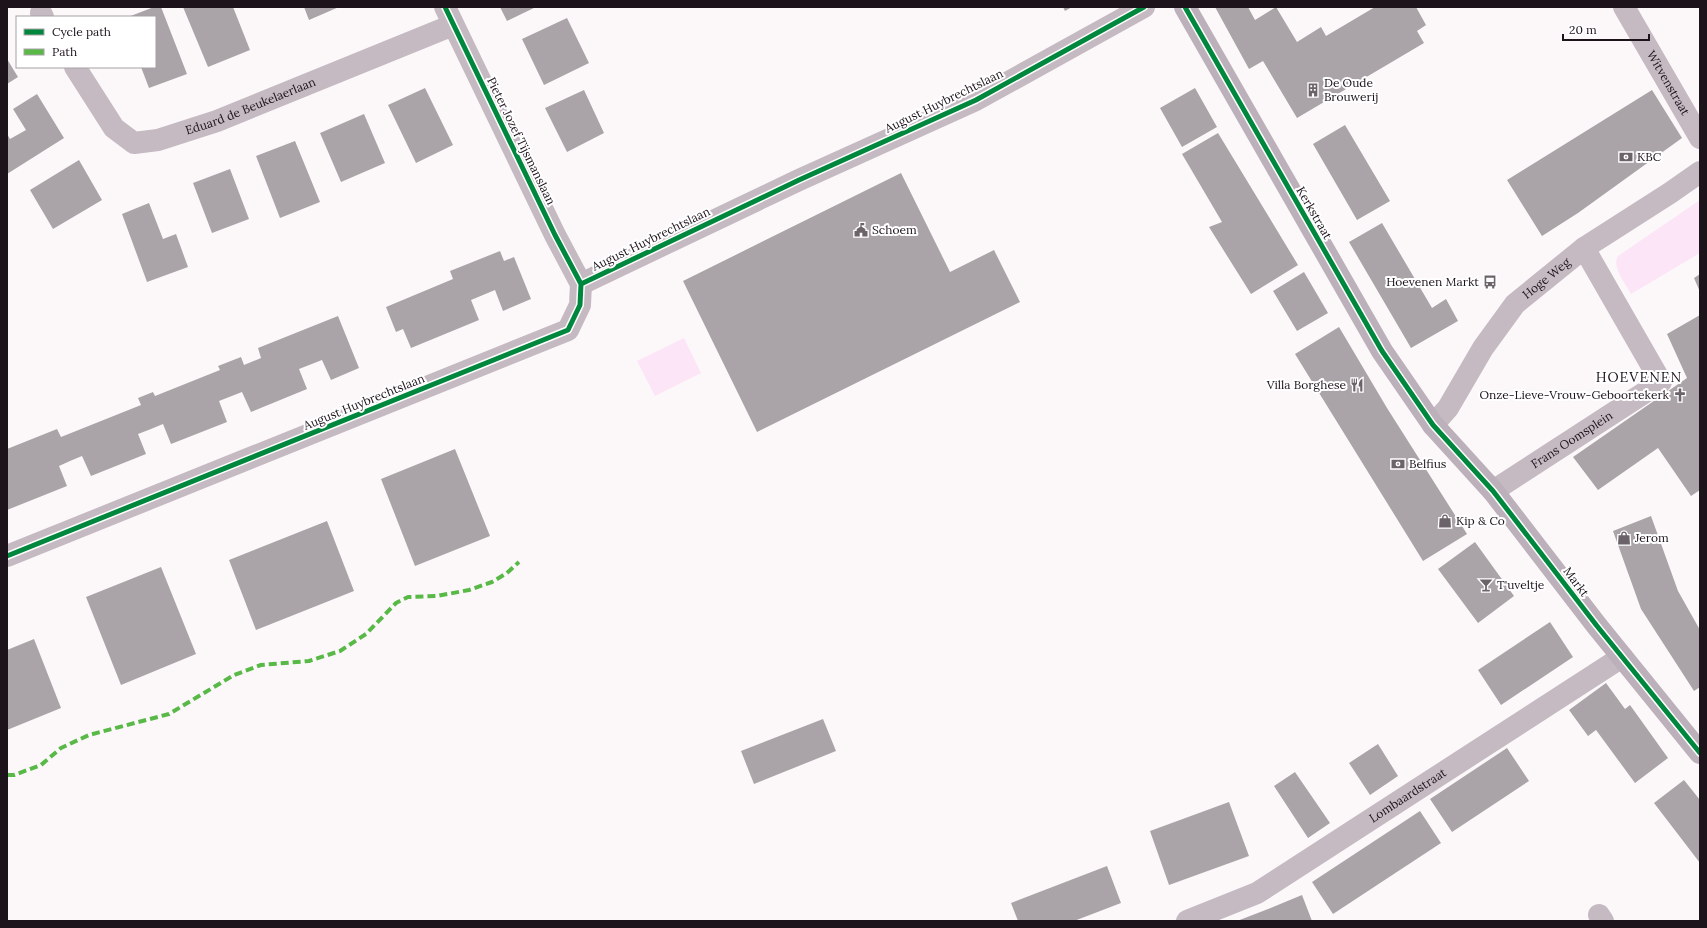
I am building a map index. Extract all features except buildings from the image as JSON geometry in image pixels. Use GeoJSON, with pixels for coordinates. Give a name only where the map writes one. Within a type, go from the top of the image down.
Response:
{"type":"FeatureCollection","features":[{"type":"Feature","properties":{"kind":"main road","name":"Kerkstraat"},"geometry":{"type":"LineString","coordinates":[[1185,7],[1382,351],[1433,425]]}},
{"type":"Feature","properties":{"kind":"main road","name":"Markt"},"geometry":{"type":"LineString","coordinates":[[1433,425],[1492,491],[1622,658],[1700,753]]}},
{"type":"Feature","properties":{"kind":"street","name":"August Huybrechtslaan"},"geometry":{"type":"LineString","coordinates":[[7,556],[568,330],[580,305],[581,284],[799,180],[976,100],[1144,7]]}},
{"type":"Feature","properties":{"kind":"street","name":"Witvenstraat"},"geometry":{"type":"LineString","coordinates":[[1624,7],[1700,138]]}},
{"type":"Feature","properties":{"kind":"street","name":"Pieter Jozef Tijsmanslaan"},"geometry":{"type":"LineString","coordinates":[[449,16],[555,235],[581,284]]}},
{"type":"Feature","properties":{"kind":"street","name":"Eduard de Beukelaerlaan"},"geometry":{"type":"LineString","coordinates":[[76,68],[114,128],[134,143],[158,140],[217,121],[449,16]]}},
{"type":"Feature","properties":{"kind":"street","name":"Hoge Weg"},"geometry":{"type":"LineString","coordinates":[[1433,425],[1448,408],[1484,348],[1515,304],[1584,248],[1700,172]]}},
{"type":"Feature","properties":{"kind":"street","name":"Frans Oomsplein"},"geometry":{"type":"LineString","coordinates":[[1492,491],[1662,382],[1584,248]]}},
{"type":"Feature","properties":{"kind":"street","name":"Lombaardstraat"},"geometry":{"type":"LineString","coordinates":[[1187,921],[1257,893],[1622,658]]}},
{"type":"Feature","properties":{"kind":"shaded area"},"geometry":{"type":"Polygon","coordinates":[[[1700,200],[1700,253],[1631,294],[1616,265],[1618,256],[1700,200]]]}},
{"type":"Feature","properties":{"kind":"shaded area"},"geometry":{"type":"Polygon","coordinates":[[[684,338],[701,373],[655,396],[637,361],[684,338]]]}},
{"type":"Feature","properties":{"kind":"marked path"},"geometry":{"type":"LineString","coordinates":[[7,775],[14,775],[41,765],[61,748],[89,735],[169,714],[234,675],[261,665],[309,661],[340,651],[366,634],[396,603],[408,597],[437,596],[469,590],[492,582],[507,573],[519,562]]}},
{"type":"Feature","properties":{"kind":"cycle path"},"geometry":{"type":"LineString","coordinates":[[7,556],[568,330],[580,305],[581,284],[555,235],[445,7]]}},
{"type":"Feature","properties":{"kind":"cycle path"},"geometry":{"type":"LineString","coordinates":[[581,284],[799,180],[976,100],[1144,7]]}},
{"type":"Feature","properties":{"kind":"cycle path"},"geometry":{"type":"LineString","coordinates":[[1185,7],[1382,351],[1433,425],[1493,491],[1597,626],[1700,753]]}},
{"type":"Feature","properties":{"kind":"place","name":"De Oude Brouwerij"},"geometry":{"type":"Point","coordinates":[1313,90]}},
{"type":"Feature","properties":{"kind":"place","name":"KBC"},"geometry":{"type":"Point","coordinates":[1626,157]}},
{"type":"Feature","properties":{"kind":"place","name":"Schoem"},"geometry":{"type":"Point","coordinates":[861,230]}},
{"type":"Feature","properties":{"kind":"place","name":"Hoevenen Markt"},"geometry":{"type":"Point","coordinates":[1490,282]}},
{"type":"Feature","properties":{"kind":"place","name":"Villa Borghese"},"geometry":{"type":"Point","coordinates":[1357,385]}},
{"type":"Feature","properties":{"kind":"place","name":"Onze-Lieve-Vrouw-Geboortekerk"},"geometry":{"type":"Point","coordinates":[1680,395]}},
{"type":"Feature","properties":{"kind":"place","name":"Belfius"},"geometry":{"type":"Point","coordinates":[1398,464]}},
{"type":"Feature","properties":{"kind":"place","name":"Kip & Co"},"geometry":{"type":"Point","coordinates":[1445,521]}},
{"type":"Feature","properties":{"kind":"place","name":"Jerom"},"geometry":{"type":"Point","coordinates":[1624,538]}},
{"type":"Feature","properties":{"kind":"place","name":"T'uveltje"},"geometry":{"type":"Point","coordinates":[1486,585]}},
{"type":"Feature","properties":{"kind":"district","name":"HOEVENEN"},"geometry":{"type":"Point","coordinates":[1639,377]}}]}
